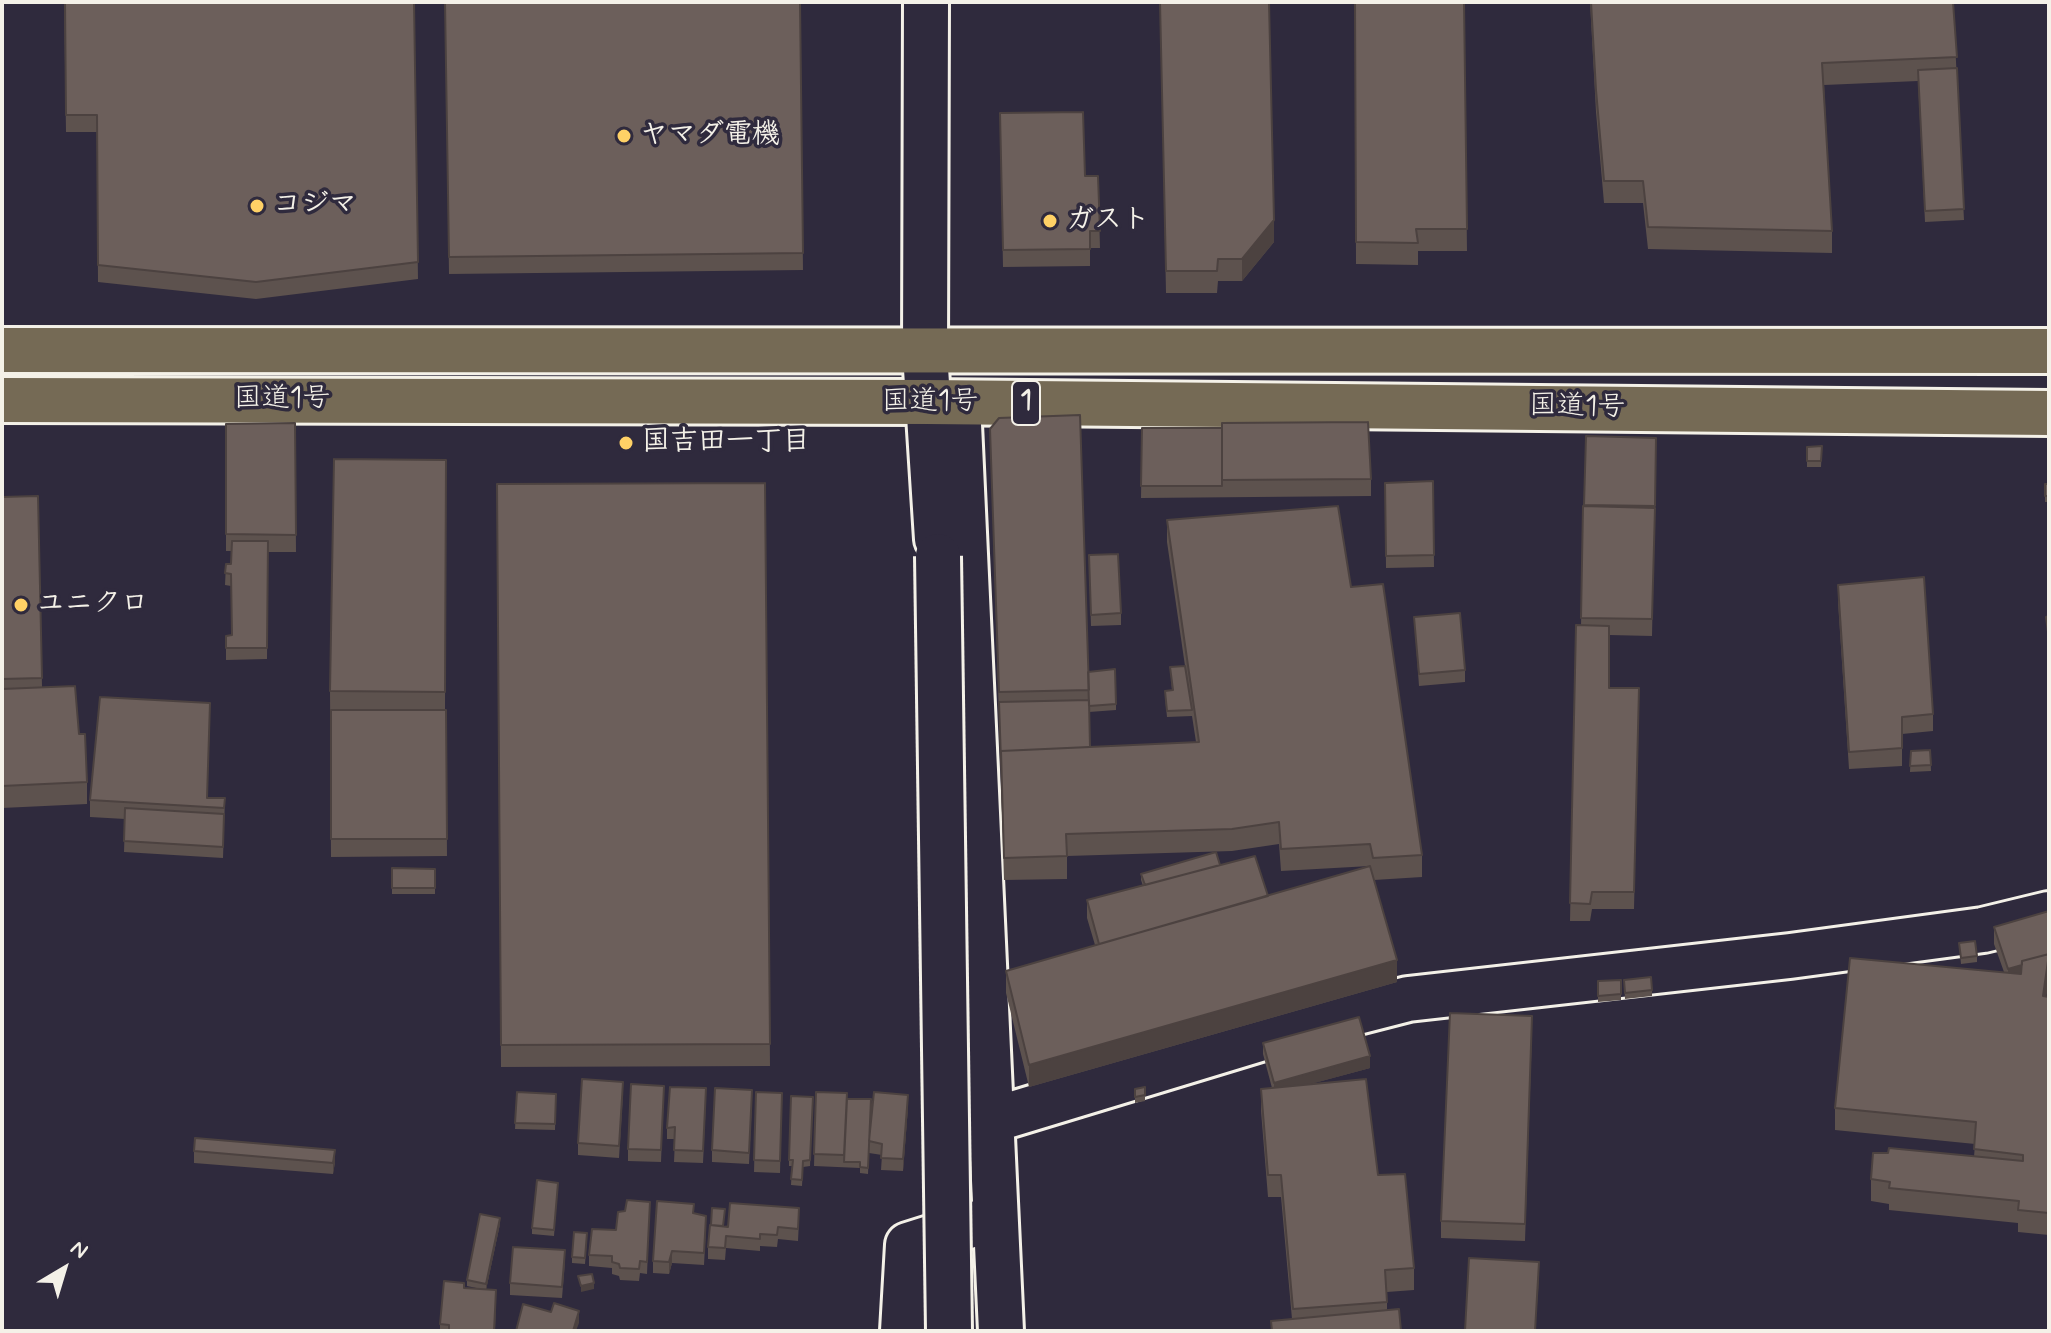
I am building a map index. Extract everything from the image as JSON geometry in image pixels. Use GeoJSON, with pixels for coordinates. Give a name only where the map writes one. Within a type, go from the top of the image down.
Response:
{"type":"FeatureCollection","features":[{"type":"Feature","properties":{"kind":"highway","name":"国道1号"},"geometry":{"type":"LineString","coordinates":[[2,350],[925,353],[2049,351]]}},
{"type":"Feature","properties":{"kind":"highway","name":"国道1号"},"geometry":{"type":"LineString","coordinates":[[2,400],[943,403],[2049,413]]}},
{"type":"Feature","properties":{"kind":"street"},"geometry":{"type":"LineString","coordinates":[[926,2],[925,353],[943,403],[993,1120],[1001,1331]]}},
{"type":"Feature","properties":{"kind":"street"},"geometry":{"type":"LineString","coordinates":[[943,403],[938,556],[949,1331]]}},
{"type":"Feature","properties":{"kind":"street"},"geometry":{"type":"LineString","coordinates":[[993,1120],[1299,1027],[1408,999],[1790,956],[1983,930],[2049,914]]}},
{"type":"Feature","properties":{"kind":"street"},"geometry":{"type":"LineString","coordinates":[[903,1331],[908,1245],[997,1217]]}},
{"type":"Feature","properties":{"kind":"building","name":"コジマ"},"geometry":{"type":"Polygon","coordinates":[[[65,2],[414,2],[418,262],[256,282],[98,265],[97,115],[66,115],[65,2]]]}},
{"type":"Feature","properties":{"kind":"building","name":"ヤマダ電機"},"geometry":{"type":"Polygon","coordinates":[[[445,2],[800,2],[803,253],[449,257],[445,2]]]}},
{"type":"Feature","properties":{"kind":"building"},"geometry":{"type":"Polygon","coordinates":[[[1160,2],[1269,2],[1274,220],[1242,259],[1218,259],[1217,271],[1166,271],[1160,2]]]}},
{"type":"Feature","properties":{"kind":"building"},"geometry":{"type":"Polygon","coordinates":[[[1355,2],[1464,2],[1467,229],[1416,229],[1418,243],[1356,242],[1355,2]]]}},
{"type":"Feature","properties":{"kind":"building"},"geometry":{"type":"Polygon","coordinates":[[[1591,2],[1953,2],[1957,57],[1822,63],[1832,231],[1648,227],[1643,181],[1604,181],[1591,2]]]}},
{"type":"Feature","properties":{"kind":"building"},"geometry":{"type":"Polygon","coordinates":[[[1957,68],[1964,209],[1925,211],[1918,70],[1957,68]]]}},
{"type":"Feature","properties":{"kind":"building","name":"ガスト"},"geometry":{"type":"Polygon","coordinates":[[[1083,112],[1085,176],[1098,176],[1100,231],[1090,231],[1090,249],[1003,250],[1000,113],[1083,112]]]}},
{"type":"Feature","properties":{"kind":"building"},"geometry":{"type":"Polygon","coordinates":[[[1080,415],[1089,690],[999,692],[990,429],[999,418],[1080,415]]]}},
{"type":"Feature","properties":{"kind":"building"},"geometry":{"type":"Polygon","coordinates":[[[1368,422],[1371,479],[1222,480],[1222,423],[1368,422]]]}},
{"type":"Feature","properties":{"kind":"building"},"geometry":{"type":"Polygon","coordinates":[[[295,423],[296,535],[226,534],[226,424],[295,423]]]}},
{"type":"Feature","properties":{"kind":"building"},"geometry":{"type":"Polygon","coordinates":[[[1142,428],[1222,428],[1222,486],[1141,486],[1142,428]]]}},
{"type":"Feature","properties":{"kind":"building"},"geometry":{"type":"Polygon","coordinates":[[[1586,436],[1656,438],[1655,506],[1584,505],[1586,436]]]}},
{"type":"Feature","properties":{"kind":"building"},"geometry":{"type":"Polygon","coordinates":[[[1822,446],[1821,461],[1807,461],[1807,447],[1822,446]]]}},
{"type":"Feature","properties":{"kind":"building"},"geometry":{"type":"Polygon","coordinates":[[[334,459],[446,460],[445,692],[330,691],[334,459]]]}},
{"type":"Feature","properties":{"kind":"building"},"geometry":{"type":"Polygon","coordinates":[[[1433,481],[1434,555],[1386,556],[1385,483],[1433,481]]]}},
{"type":"Feature","properties":{"kind":"building"},"geometry":{"type":"Polygon","coordinates":[[[765,483],[770,1044],[501,1045],[497,484],[765,483]]]}},
{"type":"Feature","properties":{"kind":"building"},"geometry":{"type":"Polygon","coordinates":[[[2045,484],[2049,484],[2049,496],[2045,496],[2045,484]]]}},
{"type":"Feature","properties":{"kind":"building","name":"ユニクロ"},"geometry":{"type":"Polygon","coordinates":[[[38,496],[42,678],[2,679],[2,497],[38,496]]]}},
{"type":"Feature","properties":{"kind":"building"},"geometry":{"type":"Polygon","coordinates":[[[1338,506],[1351,587],[1383,584],[1422,855],[1373,858],[1370,844],[1281,849],[1279,822],[1232,829],[1066,834],[1067,856],[1004,858],[1001,751],[1199,742],[1167,520],[1338,506]]]}},
{"type":"Feature","properties":{"kind":"building"},"geometry":{"type":"Polygon","coordinates":[[[1583,506],[1655,508],[1652,619],[1581,618],[1583,506]]]}},
{"type":"Feature","properties":{"kind":"building"},"geometry":{"type":"Polygon","coordinates":[[[232,541],[268,541],[267,648],[226,648],[226,636],[232,635],[231,574],[225,573],[226,564],[231,564],[232,541]]]}},
{"type":"Feature","properties":{"kind":"building"},"geometry":{"type":"Polygon","coordinates":[[[1118,554],[1121,613],[1091,615],[1089,555],[1118,554]]]}},
{"type":"Feature","properties":{"kind":"building"},"geometry":{"type":"Polygon","coordinates":[[[1924,577],[1933,714],[1902,717],[1902,748],[1849,752],[1838,585],[1924,577]]]}},
{"type":"Feature","properties":{"kind":"building"},"geometry":{"type":"Polygon","coordinates":[[[1460,613],[1465,670],[1419,674],[1414,617],[1460,613]]]}},
{"type":"Feature","properties":{"kind":"building"},"geometry":{"type":"Polygon","coordinates":[[[1576,625],[1609,626],[1609,688],[1639,688],[1634,892],[1592,892],[1590,904],[1570,903],[1576,625]]]}},
{"type":"Feature","properties":{"kind":"building"},"geometry":{"type":"Polygon","coordinates":[[[1185,666],[1192,710],[1167,711],[1165,691],[1173,690],[1170,667],[1185,666]]]}},
{"type":"Feature","properties":{"kind":"building"},"geometry":{"type":"Polygon","coordinates":[[[1115,669],[1116,704],[1089,706],[1088,672],[1115,669]]]}},
{"type":"Feature","properties":{"kind":"building"},"geometry":{"type":"Polygon","coordinates":[[[75,686],[79,734],[85,734],[87,782],[2,786],[2,689],[75,686]]]}},
{"type":"Feature","properties":{"kind":"building"},"geometry":{"type":"Polygon","coordinates":[[[100,697],[210,703],[207,798],[225,798],[224,808],[90,800],[100,697]]]}},
{"type":"Feature","properties":{"kind":"building"},"geometry":{"type":"Polygon","coordinates":[[[1089,700],[1090,747],[1001,751],[1001,761],[999,702],[1089,700]]]}},
{"type":"Feature","properties":{"kind":"building"},"geometry":{"type":"Polygon","coordinates":[[[331,710],[446,710],[447,839],[331,839],[331,710]]]}},
{"type":"Feature","properties":{"kind":"building"},"geometry":{"type":"Polygon","coordinates":[[[1930,750],[1931,765],[1910,766],[1911,751],[1930,750]]]}},
{"type":"Feature","properties":{"kind":"building"},"geometry":{"type":"Polygon","coordinates":[[[125,808],[224,814],[223,847],[124,841],[125,808]]]}},
{"type":"Feature","properties":{"kind":"building"},"geometry":{"type":"Polygon","coordinates":[[[1216,852],[1220,865],[1145,885],[1141,874],[1216,852]]]}},
{"type":"Feature","properties":{"kind":"building"},"geometry":{"type":"Polygon","coordinates":[[[1255,856],[1268,896],[1099,944],[1087,900],[1255,856]]]}},
{"type":"Feature","properties":{"kind":"building"},"geometry":{"type":"Polygon","coordinates":[[[1370,866],[1397,960],[1029,1065],[1006,971],[1370,866]]]}},
{"type":"Feature","properties":{"kind":"building"},"geometry":{"type":"Polygon","coordinates":[[[392,868],[435,869],[435,888],[392,888],[392,868]]]}},
{"type":"Feature","properties":{"kind":"building"},"geometry":{"type":"Polygon","coordinates":[[[2049,911],[2049,954],[2022,961],[2022,965],[2008,969],[1994,927],[2049,911]]]}},
{"type":"Feature","properties":{"kind":"building"},"geometry":{"type":"Polygon","coordinates":[[[1975,941],[1977,956],[1961,958],[1959,943],[1975,941]]]}},
{"type":"Feature","properties":{"kind":"building"},"geometry":{"type":"Polygon","coordinates":[[[2049,954],[2043,996],[2049,997],[2049,1213],[2018,1210],[2019,1201],[1889,1188],[1890,1182],[1871,1179],[1873,1153],[1888,1153],[1889,1148],[2023,1161],[2023,1155],[1974,1149],[1976,1122],[1835,1108],[1850,958],[2021,974],[2022,961],[2049,954]]]}},
{"type":"Feature","properties":{"kind":"building"},"geometry":{"type":"Polygon","coordinates":[[[1651,977],[1652,990],[1625,993],[1624,980],[1651,977]]]}},
{"type":"Feature","properties":{"kind":"building"},"geometry":{"type":"Polygon","coordinates":[[[1621,980],[1621,994],[1598,996],[1598,981],[1621,980]]]}},
{"type":"Feature","properties":{"kind":"building"},"geometry":{"type":"Polygon","coordinates":[[[1450,1013],[1532,1016],[1525,1224],[1441,1221],[1450,1013]]]}},
{"type":"Feature","properties":{"kind":"building"},"geometry":{"type":"Polygon","coordinates":[[[1359,1017],[1370,1056],[1274,1083],[1263,1043],[1359,1017]]]}},
{"type":"Feature","properties":{"kind":"building"},"geometry":{"type":"Polygon","coordinates":[[[582,1079],[623,1082],[619,1146],[578,1143],[582,1079]]]}},
{"type":"Feature","properties":{"kind":"building"},"geometry":{"type":"Polygon","coordinates":[[[1366,1079],[1378,1175],[1405,1174],[1414,1268],[1385,1270],[1387,1302],[1293,1309],[1281,1175],[1268,1175],[1261,1089],[1366,1079]]]}},
{"type":"Feature","properties":{"kind":"building"},"geometry":{"type":"Polygon","coordinates":[[[631,1084],[664,1086],[661,1150],[628,1149],[631,1084]]]}},
{"type":"Feature","properties":{"kind":"building"},"geometry":{"type":"Polygon","coordinates":[[[670,1087],[706,1088],[703,1151],[674,1150],[675,1127],[667,1128],[670,1087]]]}},
{"type":"Feature","properties":{"kind":"building"},"geometry":{"type":"Polygon","coordinates":[[[1145,1087],[1145,1095],[1135,1097],[1135,1089],[1145,1087]]]}},
{"type":"Feature","properties":{"kind":"building"},"geometry":{"type":"Polygon","coordinates":[[[715,1088],[752,1090],[749,1153],[712,1150],[715,1088]]]}},
{"type":"Feature","properties":{"kind":"building"},"geometry":{"type":"Polygon","coordinates":[[[517,1092],[556,1094],[555,1124],[515,1123],[517,1092]]]}},
{"type":"Feature","properties":{"kind":"building"},"geometry":{"type":"Polygon","coordinates":[[[756,1092],[782,1093],[780,1161],[754,1160],[756,1092]]]}},
{"type":"Feature","properties":{"kind":"building"},"geometry":{"type":"Polygon","coordinates":[[[816,1092],[847,1093],[844,1155],[814,1154],[816,1092]]]}},
{"type":"Feature","properties":{"kind":"building"},"geometry":{"type":"Polygon","coordinates":[[[874,1092],[908,1095],[903,1159],[881,1158],[882,1144],[869,1141],[874,1092]]]}},
{"type":"Feature","properties":{"kind":"building"},"geometry":{"type":"Polygon","coordinates":[[[791,1096],[813,1097],[810,1160],[803,1161],[802,1180],[791,1179],[791,1096]]]}},
{"type":"Feature","properties":{"kind":"building"},"geometry":{"type":"Polygon","coordinates":[[[847,1099],[871,1099],[868,1168],[860,1167],[860,1162],[844,1162],[847,1099]]]}},
{"type":"Feature","properties":{"kind":"building"},"geometry":{"type":"Polygon","coordinates":[[[195,1138],[335,1150],[333,1163],[194,1151],[195,1138]]]}},
{"type":"Feature","properties":{"kind":"building"},"geometry":{"type":"Polygon","coordinates":[[[537,1180],[558,1183],[554,1230],[532,1228],[537,1180]]]}},
{"type":"Feature","properties":{"kind":"building"},"geometry":{"type":"Polygon","coordinates":[[[627,1200],[650,1202],[647,1262],[640,1261],[639,1269],[620,1268],[619,1264],[612,1262],[612,1256],[589,1255],[592,1229],[616,1230],[618,1212],[625,1211],[627,1200]]]}},
{"type":"Feature","properties":{"kind":"building"},"geometry":{"type":"Polygon","coordinates":[[[657,1201],[694,1204],[693,1213],[706,1216],[704,1253],[672,1251],[669,1262],[653,1261],[657,1201]]]}},
{"type":"Feature","properties":{"kind":"building"},"geometry":{"type":"Polygon","coordinates":[[[730,1203],[799,1208],[798,1229],[778,1227],[777,1235],[760,1234],[760,1239],[726,1236],[725,1248],[708,1247],[710,1225],[728,1227],[730,1203]]]}},
{"type":"Feature","properties":{"kind":"building"},"geometry":{"type":"Polygon","coordinates":[[[712,1208],[725,1209],[723,1226],[711,1225],[712,1208]]]}},
{"type":"Feature","properties":{"kind":"building"},"geometry":{"type":"Polygon","coordinates":[[[480,1214],[500,1218],[486,1284],[467,1280],[480,1214]]]}},
{"type":"Feature","properties":{"kind":"building"},"geometry":{"type":"Polygon","coordinates":[[[574,1232],[587,1233],[585,1258],[572,1257],[574,1232]]]}},
{"type":"Feature","properties":{"kind":"building"},"geometry":{"type":"Polygon","coordinates":[[[513,1247],[565,1250],[562,1287],[510,1283],[513,1247]]]}},
{"type":"Feature","properties":{"kind":"building"},"geometry":{"type":"Polygon","coordinates":[[[1469,1258],[1539,1262],[1535,1331],[1465,1331],[1469,1258]]]}},
{"type":"Feature","properties":{"kind":"building"},"geometry":{"type":"Polygon","coordinates":[[[592,1274],[594,1283],[581,1286],[578,1276],[592,1274]]]}},
{"type":"Feature","properties":{"kind":"building"},"geometry":{"type":"Polygon","coordinates":[[[444,1281],[464,1283],[464,1288],[496,1290],[494,1331],[449,1331],[449,1325],[440,1324],[444,1281]]]}},
{"type":"Feature","properties":{"kind":"building"},"geometry":{"type":"Polygon","coordinates":[[[554,1303],[579,1311],[573,1331],[516,1331],[523,1304],[551,1312],[554,1303]]]}},
{"type":"Feature","properties":{"kind":"building"},"geometry":{"type":"Polygon","coordinates":[[[1399,1309],[1401,1331],[1272,1331],[1271,1321],[1399,1309]]]}},
{"type":"Feature","properties":{"kind":"place","name":"ヤマダ電機"},"geometry":{"type":"Point","coordinates":[624,136]}},
{"type":"Feature","properties":{"kind":"place","name":"コジマ"},"geometry":{"type":"Point","coordinates":[257,206]}},
{"type":"Feature","properties":{"kind":"place","name":"ガスト"},"geometry":{"type":"Point","coordinates":[1050,221]}},
{"type":"Feature","properties":{"kind":"place","name":"国吉田一丁目"},"geometry":{"type":"Point","coordinates":[626,443]}},
{"type":"Feature","properties":{"kind":"place","name":"ユニクロ"},"geometry":{"type":"Point","coordinates":[21,605]}}]}
